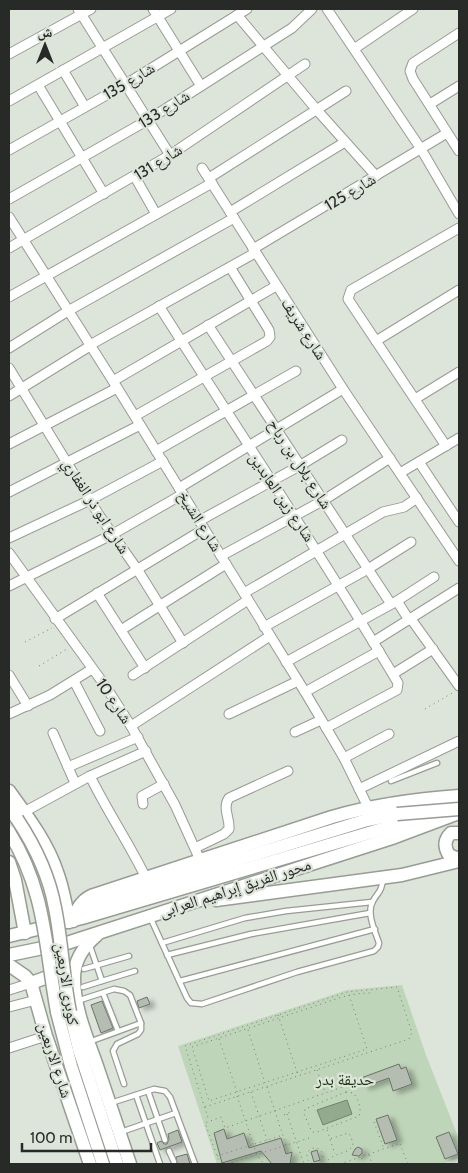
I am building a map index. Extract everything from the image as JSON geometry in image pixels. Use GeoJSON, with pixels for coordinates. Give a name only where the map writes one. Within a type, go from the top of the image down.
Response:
{"type":"FeatureCollection","features":[{"type":"Feature","properties":{"kind":"main road"},"geometry":{"type":"LineString","coordinates":[[9,791],[20,815],[46,847],[75,920]]}},
{"type":"Feature","properties":{"kind":"main road"},"geometry":{"type":"LineString","coordinates":[[75,920],[77,908],[87,898],[146,878],[198,854],[368,807],[417,800],[459,797]]}},
{"type":"Feature","properties":{"kind":"main road","name":"محور الفريق إبراهيم العرابى"},"geometry":{"type":"LineString","coordinates":[[9,936],[75,920],[406,822],[459,797]]}},
{"type":"Feature","properties":{"kind":"main road","name":"كوبرى الاربعين"},"geometry":{"type":"LineString","coordinates":[[9,808],[20,815],[40,857],[52,894],[58,921],[68,1008],[68,1058],[103,1164]]}},
{"type":"Feature","properties":{"kind":"main road"},"geometry":{"type":"LineString","coordinates":[[75,920],[107,900],[367,820],[397,814],[459,809]]}},
{"type":"Feature","properties":{"kind":"main road","name":"محور الفريق إبراهيم العرابى"},"geometry":{"type":"LineString","coordinates":[[9,955],[48,948],[103,931],[395,837],[459,813]]}},
{"type":"Feature","properties":{"kind":"main road","name":"كوبرى الاربعين"},"geometry":{"type":"LineString","coordinates":[[9,832],[30,873],[79,1049],[117,1164]]}},
{"type":"Feature","properties":{"kind":"main road"},"geometry":{"type":"LineString","coordinates":[[459,832],[451,833],[445,844],[449,855],[459,860]]}},
{"type":"Feature","properties":{"kind":"main road"},"geometry":{"type":"LineString","coordinates":[[194,901],[240,897],[383,878],[421,871],[459,860]]}},
{"type":"Feature","properties":{"kind":"main road"},"geometry":{"type":"LineString","coordinates":[[9,862],[16,880],[24,933]]}},
{"type":"Feature","properties":{"kind":"main road"},"geometry":{"type":"LineString","coordinates":[[16,880],[29,888],[40,887],[49,881],[55,866]]}},
{"type":"Feature","properties":{"kind":"main road"},"geometry":{"type":"LineString","coordinates":[[103,931],[89,942],[79,957],[79,973],[68,1008],[88,1042],[130,1164]]}},
{"type":"Feature","properties":{"kind":"main road"},"geometry":{"type":"LineString","coordinates":[[9,965],[25,976],[31,983],[52,976],[79,973]]}},
{"type":"Feature","properties":{"kind":"main road","name":"شارع الاربعين"},"geometry":{"type":"LineString","coordinates":[[31,983],[46,1036],[90,1164]]}},
{"type":"Feature","properties":{"kind":"street"},"geometry":{"type":"LineString","coordinates":[[9,54],[80,12],[92,9]]}},
{"type":"Feature","properties":{"kind":"street"},"geometry":{"type":"LineString","coordinates":[[9,101],[103,49],[155,13],[171,9]]}},
{"type":"Feature","properties":{"kind":"street"},"geometry":{"type":"LineString","coordinates":[[228,9],[263,46],[376,176]]}},
{"type":"Feature","properties":{"kind":"street","name":"شارع 135"},"geometry":{"type":"LineString","coordinates":[[9,150],[126,84],[247,9]]}},
{"type":"Feature","properties":{"kind":"street","name":"شارع 133"},"geometry":{"type":"LineString","coordinates":[[9,198],[148,120],[292,28],[312,9]]}},
{"type":"Feature","properties":{"kind":"street"},"geometry":{"type":"LineString","coordinates":[[327,9],[421,149],[459,214]]}},
{"type":"Feature","properties":{"kind":"street"},"geometry":{"type":"LineString","coordinates":[[354,49],[413,9]]}},
{"type":"Feature","properties":{"kind":"street"},"geometry":{"type":"LineString","coordinates":[[80,12],[170,155]]}},
{"type":"Feature","properties":{"kind":"street"},"geometry":{"type":"LineString","coordinates":[[155,13],[201,86]]}},
{"type":"Feature","properties":{"kind":"street"},"geometry":{"type":"LineString","coordinates":[[459,33],[414,63],[410,71],[413,79],[459,151]]}},
{"type":"Feature","properties":{"kind":"street","name":"شارع 131"},"geometry":{"type":"LineString","coordinates":[[9,248],[135,177],[304,64]]}},
{"type":"Feature","properties":{"kind":"street"},"geometry":{"type":"LineString","coordinates":[[63,70],[85,106]]}},
{"type":"Feature","properties":{"kind":"street"},"geometry":{"type":"LineString","coordinates":[[38,84],[104,194]]}},
{"type":"Feature","properties":{"kind":"street"},"geometry":{"type":"LineString","coordinates":[[430,104],[459,86]]}},
{"type":"Feature","properties":{"kind":"street"},"geometry":{"type":"LineString","coordinates":[[9,297],[156,214],[210,181],[346,90]]}},
{"type":"Feature","properties":{"kind":"street","name":"شارع 125"},"geometry":{"type":"LineString","coordinates":[[9,396],[90,346],[230,267],[447,133]]}},
{"type":"Feature","properties":{"kind":"street"},"geometry":{"type":"LineString","coordinates":[[9,348],[68,311],[232,215],[345,142]]}},
{"type":"Feature","properties":{"kind":"street"},"geometry":{"type":"LineString","coordinates":[[202,168],[210,181]]}},
{"type":"Feature","properties":{"kind":"street"},"geometry":{"type":"LineString","coordinates":[[135,177],[156,214]]}},
{"type":"Feature","properties":{"kind":"street","name":"شارع شريف"},"geometry":{"type":"LineString","coordinates":[[210,181],[343,389],[459,561]]}},
{"type":"Feature","properties":{"kind":"street","name":"شارع الشيخ"},"geometry":{"type":"LineString","coordinates":[[9,216],[298,680],[344,758],[368,807]]}},
{"type":"Feature","properties":{"kind":"street"},"geometry":{"type":"LineString","coordinates":[[446,446],[348,299],[351,290],[459,228]]}},
{"type":"Feature","properties":{"kind":"street"},"geometry":{"type":"LineString","coordinates":[[134,416],[232,361],[270,337],[268,330],[230,267]]}},
{"type":"Feature","properties":{"kind":"street"},"geometry":{"type":"LineString","coordinates":[[9,444],[45,426],[181,341],[276,286]]}},
{"type":"Feature","properties":{"kind":"street"},"geometry":{"type":"LineString","coordinates":[[376,341],[459,290]]}},
{"type":"Feature","properties":{"kind":"street","name":"شارع زين العابدين"},"geometry":{"type":"LineString","coordinates":[[159,306],[339,585],[398,683],[397,690],[326,728]]}},
{"type":"Feature","properties":{"kind":"street","name":"شارع بلال بن رباح"},"geometry":{"type":"LineString","coordinates":[[208,325],[368,569],[410,619],[459,686]]}},
{"type":"Feature","properties":{"kind":"street","name":"شارع ابو ذر الغفاري"},"geometry":{"type":"LineString","coordinates":[[9,368],[90,500],[137,569],[183,643]]}},
{"type":"Feature","properties":{"kind":"street"},"geometry":{"type":"LineString","coordinates":[[156,451],[296,370]]}},
{"type":"Feature","properties":{"kind":"street"},"geometry":{"type":"LineString","coordinates":[[415,399],[459,372]]}},
{"type":"Feature","properties":{"kind":"street"},"geometry":{"type":"LineString","coordinates":[[9,586],[113,534],[248,446],[343,389]]}},
{"type":"Feature","properties":{"kind":"street"},"geometry":{"type":"LineString","coordinates":[[9,492],[140,425]]}},
{"type":"Feature","properties":{"kind":"street"},"geometry":{"type":"LineString","coordinates":[[400,473],[459,438]]}},
{"type":"Feature","properties":{"kind":"street"},"geometry":{"type":"LineString","coordinates":[[57,622],[97,593],[137,569],[202,525],[342,440]]}},
{"type":"Feature","properties":{"kind":"street"},"geometry":{"type":"LineString","coordinates":[[121,630],[294,515],[324,500],[390,458]]}},
{"type":"Feature","properties":{"kind":"street"},"geometry":{"type":"LineString","coordinates":[[9,538],[90,500],[163,461]]}},
{"type":"Feature","properties":{"kind":"street"},"geometry":{"type":"LineString","coordinates":[[419,462],[459,522]]}},
{"type":"Feature","properties":{"kind":"street"},"geometry":{"type":"LineString","coordinates":[[133,675],[183,643],[246,597],[317,551],[383,512],[404,506],[416,498]]}},
{"type":"Feature","properties":{"kind":"street"},"geometry":{"type":"LineString","coordinates":[[264,627],[368,569],[411,542]]}},
{"type":"Feature","properties":{"kind":"street","name":"شارع 10"},"geometry":{"type":"LineString","coordinates":[[9,553],[138,737],[164,784],[198,854]]}},
{"type":"Feature","properties":{"kind":"street"},"geometry":{"type":"LineString","coordinates":[[286,662],[394,602],[434,577]]}},
{"type":"Feature","properties":{"kind":"street"},"geometry":{"type":"LineString","coordinates":[[374,642],[459,588]]}},
{"type":"Feature","properties":{"kind":"street"},"geometry":{"type":"LineString","coordinates":[[97,593],[145,668]]}},
{"type":"Feature","properties":{"kind":"street"},"geometry":{"type":"LineString","coordinates":[[131,726],[270,636]]}},
{"type":"Feature","properties":{"kind":"street"},"geometry":{"type":"LineString","coordinates":[[393,674],[433,649]]}},
{"type":"Feature","properties":{"kind":"street"},"geometry":{"type":"LineString","coordinates":[[305,692],[379,651]]}},
{"type":"Feature","properties":{"kind":"street"},"geometry":{"type":"LineString","coordinates":[[9,714],[28,706],[92,669]]}},
{"type":"Feature","properties":{"kind":"street"},"geometry":{"type":"LineString","coordinates":[[9,675],[28,706]]}},
{"type":"Feature","properties":{"kind":"street"},"geometry":{"type":"LineString","coordinates":[[229,714],[298,680]]}},
{"type":"Feature","properties":{"kind":"street"},"geometry":{"type":"LineString","coordinates":[[74,681],[100,731]]}},
{"type":"Feature","properties":{"kind":"street"},"geometry":{"type":"LineString","coordinates":[[295,732],[321,720]]}},
{"type":"Feature","properties":{"kind":"street"},"geometry":{"type":"LineString","coordinates":[[54,733],[76,783]]}},
{"type":"Feature","properties":{"kind":"street"},"geometry":{"type":"LineString","coordinates":[[344,758],[389,734]]}},
{"type":"Feature","properties":{"kind":"street"},"geometry":{"type":"LineString","coordinates":[[68,767],[138,737]]}},
{"type":"Feature","properties":{"kind":"street"},"geometry":{"type":"LineString","coordinates":[[359,789],[408,770],[459,741]]}},
{"type":"Feature","properties":{"kind":"street"},"geometry":{"type":"LineString","coordinates":[[20,815],[76,783],[146,751]]}},
{"type":"Feature","properties":{"kind":"street"},"geometry":{"type":"LineString","coordinates":[[198,854],[229,829],[230,822],[225,808],[229,798],[288,771]]}},
{"type":"Feature","properties":{"kind":"street"},"geometry":{"type":"LineString","coordinates":[[90,776],[102,800],[132,848],[146,878]]}},
{"type":"Feature","properties":{"kind":"street"},"geometry":{"type":"LineString","coordinates":[[142,804],[142,796],[164,784]]}},
{"type":"Feature","properties":{"kind":"street"},"geometry":{"type":"LineString","coordinates":[[9,931],[24,933]]}},
{"type":"Feature","properties":{"kind":"street"},"geometry":{"type":"LineString","coordinates":[[9,990],[31,983]]}},
{"type":"Feature","properties":{"kind":"street"},"geometry":{"type":"LineString","coordinates":[[9,1007],[36,1000]]}},
{"type":"Feature","properties":{"kind":"street"},"geometry":{"type":"LineString","coordinates":[[9,1048],[46,1036]]}},
{"type":"Feature","properties":{"kind":"lane"},"geometry":{"type":"LineString","coordinates":[[391,781],[408,770],[437,763]]}},
{"type":"Feature","properties":{"kind":"lane"},"geometry":{"type":"LineString","coordinates":[[150,916],[191,1003],[202,1004],[297,972],[374,951],[378,947],[378,943],[370,913],[372,902],[381,892],[383,878]]}},
{"type":"Feature","properties":{"kind":"lane"},"geometry":{"type":"LineString","coordinates":[[162,943],[245,918],[286,910],[372,902]]}},
{"type":"Feature","properties":{"kind":"lane"},"geometry":{"type":"LineString","coordinates":[[168,955],[251,934],[370,913]]}},
{"type":"Feature","properties":{"kind":"lane"},"geometry":{"type":"LineString","coordinates":[[180,981],[375,929]]}},
{"type":"Feature","properties":{"kind":"lane"},"geometry":{"type":"LineString","coordinates":[[89,942],[102,981]]}},
{"type":"Feature","properties":{"kind":"lane"},"geometry":{"type":"LineString","coordinates":[[79,973],[129,956]]}},
{"type":"Feature","properties":{"kind":"lane"},"geometry":{"type":"LineString","coordinates":[[82,987],[135,971]]}},
{"type":"Feature","properties":{"kind":"lane"},"geometry":{"type":"LineString","coordinates":[[68,1008],[103,992],[118,989],[128,993],[132,998],[142,1028],[138,1034],[119,1042],[114,1048],[114,1054],[124,1084]]}},
{"type":"Feature","properties":{"kind":"lane"},"geometry":{"type":"LineString","coordinates":[[103,992],[118,1031]]}},
{"type":"Feature","properties":{"kind":"lane"},"geometry":{"type":"LineString","coordinates":[[88,1042],[141,1023]]}},
{"type":"Feature","properties":{"kind":"lane"},"geometry":{"type":"LineString","coordinates":[[110,1104],[158,1088],[165,1091],[170,1097],[195,1164]]}},
{"type":"Feature","properties":{"kind":"lane"},"geometry":{"type":"LineString","coordinates":[[148,1091],[166,1140]]}},
{"type":"Feature","properties":{"kind":"lane"},"geometry":{"type":"LineString","coordinates":[[136,1095],[160,1164]]}},
{"type":"Feature","properties":{"kind":"lane"},"geometry":{"type":"LineString","coordinates":[[120,1133],[176,1113]]}},
{"type":"Feature","properties":{"kind":"lane"},"geometry":{"type":"LineString","coordinates":[[170,1151],[174,1162]]}},
{"type":"Feature","properties":{"kind":"path"},"geometry":{"type":"LineString","coordinates":[[25,642],[57,622]]}},
{"type":"Feature","properties":{"kind":"path"},"geometry":{"type":"LineString","coordinates":[[39,666],[75,645]]}},
{"type":"Feature","properties":{"kind":"path"},"geometry":{"type":"LineString","coordinates":[[424,709],[459,690]]}},
{"type":"Feature","properties":{"kind":"path"},"geometry":{"type":"LineString","coordinates":[[205,1107],[411,1038],[412,1033],[397,987],[350,991],[185,1046],[209,1121]]}},
{"type":"Feature","properties":{"kind":"path"},"geometry":{"type":"LineString","coordinates":[[349,995],[367,1049],[209,1101],[192,1047],[349,995],[372,993]]}},
{"type":"Feature","properties":{"kind":"path"},"geometry":{"type":"LineString","coordinates":[[278,1015],[298,1076]]}},
{"type":"Feature","properties":{"kind":"path"},"geometry":{"type":"LineString","coordinates":[[247,1029],[265,1082]]}},
{"type":"Feature","properties":{"kind":"path"},"geometry":{"type":"LineString","coordinates":[[219,1038],[237,1092]]}},
{"type":"Feature","properties":{"kind":"path"},"geometry":{"type":"LineString","coordinates":[[317,1070],[326,1093]]}},
{"type":"Feature","properties":{"kind":"path"},"geometry":{"type":"LineString","coordinates":[[220,1164],[205,1122],[221,1117],[225,1128],[354,1083]]}},
{"type":"Feature","properties":{"kind":"path"},"geometry":{"type":"LineString","coordinates":[[267,1086],[286,1146]]}},
{"type":"Feature","properties":{"kind":"path"},"geometry":{"type":"LineString","coordinates":[[251,1092],[267,1140]]}},
{"type":"Feature","properties":{"kind":"path"},"geometry":{"type":"LineString","coordinates":[[346,1092],[353,1092],[360,1109],[359,1116],[327,1129],[315,1133],[310,1131],[304,1114],[305,1109],[346,1092]]}},
{"type":"Feature","properties":{"kind":"path"},"geometry":{"type":"LineString","coordinates":[[237,1096],[257,1155],[264,1164]]}},
{"type":"Feature","properties":{"kind":"path"},"geometry":{"type":"LineString","coordinates":[[284,1114],[290,1112]]}},
{"type":"Feature","properties":{"kind":"path"},"geometry":{"type":"LineString","coordinates":[[287,1114],[304,1164]]}},
{"type":"Feature","properties":{"kind":"path"},"geometry":{"type":"LineString","coordinates":[[374,1122],[384,1149]]}},
{"type":"Feature","properties":{"kind":"path"},"geometry":{"type":"LineString","coordinates":[[327,1129],[335,1155]]}},
{"type":"Feature","properties":{"kind":"path"},"geometry":{"type":"LineString","coordinates":[[325,1164],[329,1158],[351,1148],[353,1140],[351,1134],[348,1133],[330,1139]]}},
{"type":"Feature","properties":{"kind":"path"},"geometry":{"type":"LineString","coordinates":[[216,1156],[283,1135]]}},
{"type":"Feature","properties":{"kind":"path"},"geometry":{"type":"LineString","coordinates":[[227,1164],[308,1138]]}},
{"type":"Feature","properties":{"kind":"path"},"geometry":{"type":"LineString","coordinates":[[340,1164],[400,1143],[408,1164]]}},
{"type":"Feature","properties":{"kind":"path"},"geometry":{"type":"LineString","coordinates":[[313,1148],[319,1149],[323,1156],[315,1164],[310,1162],[307,1157],[308,1152],[313,1148]]}},
{"type":"Feature","properties":{"kind":"path"},"geometry":{"type":"LineString","coordinates":[[368,1154],[372,1164]]}},
{"type":"Feature","properties":{"kind":"path"},"geometry":{"type":"LineString","coordinates":[[362,1156],[362,1164]]}},
{"type":"Feature","properties":{"kind":"green space","name":"حديقة بدر"},"geometry":{"type":"Polygon","coordinates":[[[402,985],[426,1055],[459,1139],[459,1158],[442,1164],[217,1164],[178,1046],[347,990],[402,985]]]}},
{"type":"Feature","properties":{"kind":"shaded area"},"geometry":{"type":"Polygon","coordinates":[[[347,1100],[352,1114],[323,1125],[317,1110],[347,1100]]]}},
{"type":"Feature","properties":{"kind":"building"},"geometry":{"type":"Polygon","coordinates":[[[147,997],[150,1004],[139,1008],[137,1001],[147,997]]]}},
{"type":"Feature","properties":{"kind":"building"},"geometry":{"type":"Polygon","coordinates":[[[102,1001],[113,1028],[101,1033],[91,1005],[102,1001]]]}},
{"type":"Feature","properties":{"kind":"building"},"geometry":{"type":"Polygon","coordinates":[[[399,1064],[401,1069],[406,1067],[412,1084],[393,1091],[389,1078],[364,1087],[361,1078],[399,1064]]]}},
{"type":"Feature","properties":{"kind":"building"},"geometry":{"type":"Polygon","coordinates":[[[388,1115],[397,1140],[385,1144],[376,1119],[388,1115]]]}},
{"type":"Feature","properties":{"kind":"building"},"geometry":{"type":"Polygon","coordinates":[[[224,1129],[227,1139],[244,1133],[249,1148],[281,1138],[286,1154],[292,1152],[290,1164],[272,1164],[261,1151],[222,1163],[214,1133],[224,1129]]]}},
{"type":"Feature","properties":{"kind":"building"},"geometry":{"type":"Polygon","coordinates":[[[178,1130],[182,1142],[160,1150],[157,1143],[161,1141],[167,1144],[168,1134],[178,1130]]]}},
{"type":"Feature","properties":{"kind":"building"},"geometry":{"type":"Polygon","coordinates":[[[449,1132],[458,1154],[445,1159],[436,1137],[449,1132]]]}},
{"type":"Feature","properties":{"kind":"building"},"geometry":{"type":"Polygon","coordinates":[[[358,1147],[362,1149],[362,1153],[359,1156],[352,1155],[355,1149],[358,1147]]]}},
{"type":"Feature","properties":{"kind":"building"},"geometry":{"type":"Polygon","coordinates":[[[317,1150],[320,1160],[314,1162],[311,1152],[317,1150]]]}},
{"type":"Feature","properties":{"kind":"building"},"geometry":{"type":"Polygon","coordinates":[[[187,1154],[190,1164],[177,1164],[176,1157],[187,1154]]]}}]}
